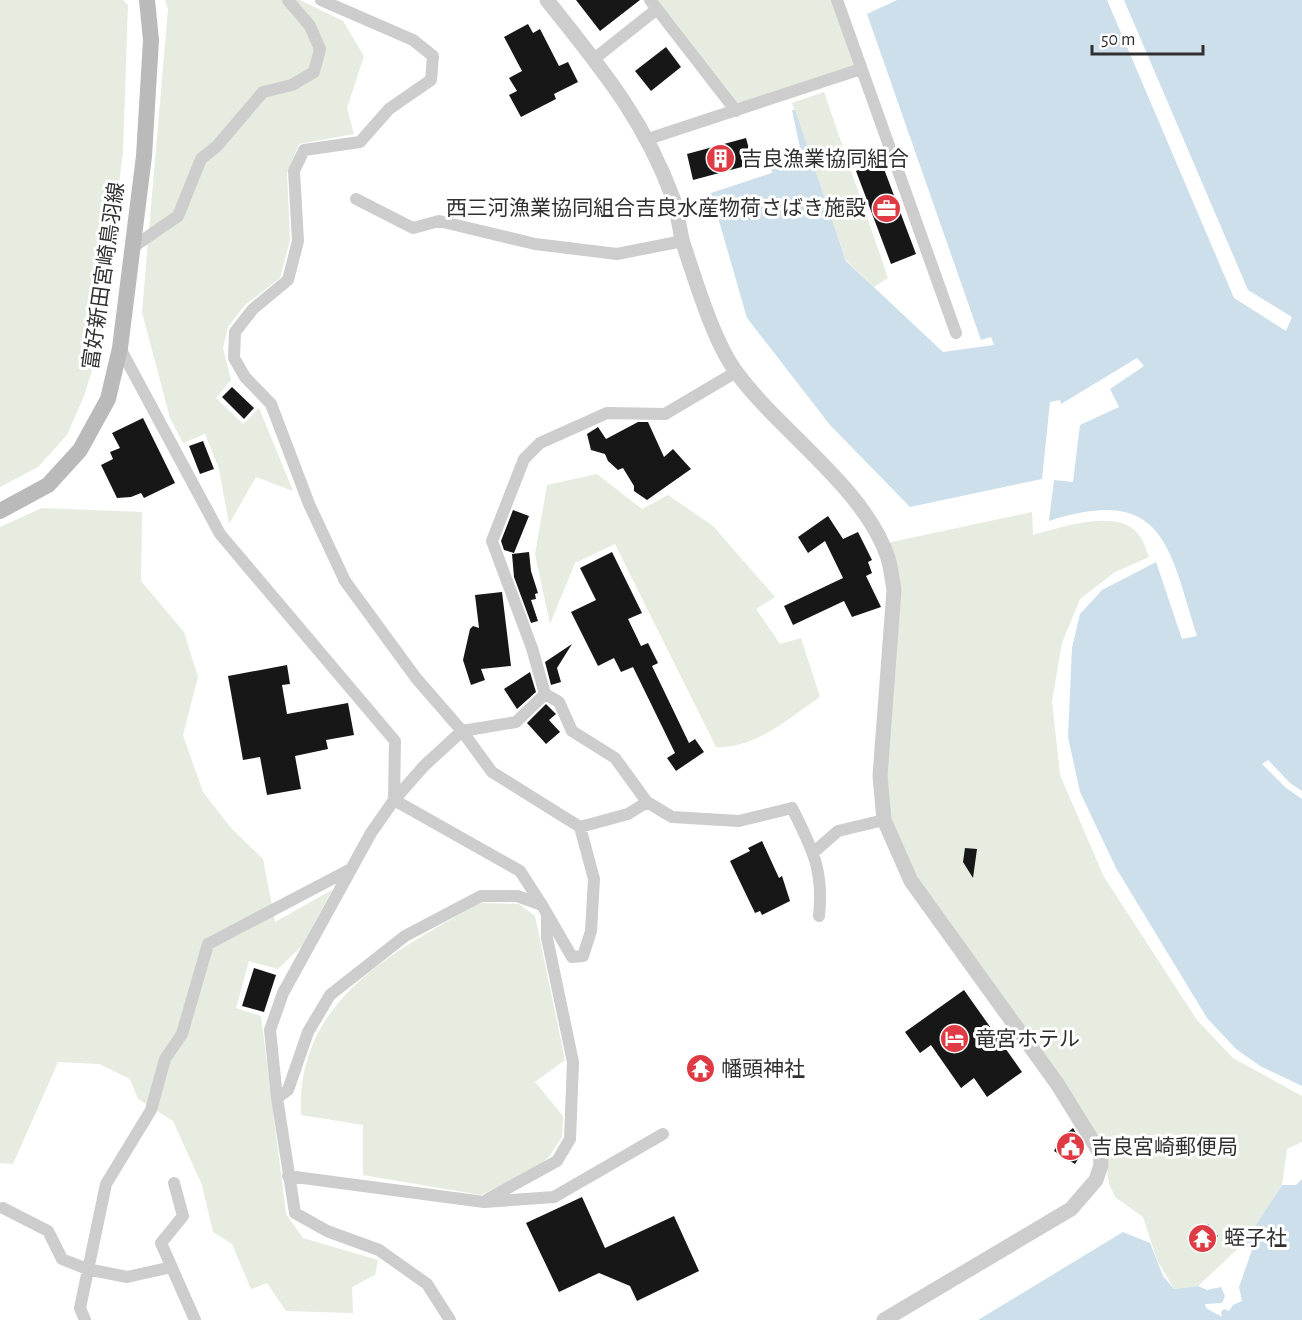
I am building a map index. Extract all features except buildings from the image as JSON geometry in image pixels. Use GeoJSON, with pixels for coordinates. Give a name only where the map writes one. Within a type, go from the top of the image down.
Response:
{"type":"FeatureCollection","features":[{"type":"Feature","properties":{"kind":"main road","name":"富好新田宮崎鳥羽線"},"geometry":{"type":"LineString","coordinates":[[0,511],[48,485],[80,450],[108,399],[120,348],[144,156],[150,51],[147,0]]}},
{"type":"Feature","properties":{"kind":"street"},"geometry":{"type":"LineString","coordinates":[[133,247],[178,216],[201,159],[217,146],[263,92],[292,84],[314,72],[320,49],[310,26],[288,0]]}},
{"type":"Feature","properties":{"kind":"street"},"geometry":{"type":"LineString","coordinates":[[321,0],[413,40],[433,56],[431,80],[389,109],[360,142],[304,150],[294,171],[298,242],[288,280],[253,309],[235,332],[234,358],[245,377],[271,404],[309,504],[345,581],[416,678],[462,731],[492,772],[580,827],[594,879],[591,931],[583,956],[572,957],[520,871],[394,800]]}},
{"type":"Feature","properties":{"kind":"street"},"geometry":{"type":"LineString","coordinates":[[547,0],[626,102],[648,139],[674,201],[683,241],[708,316],[736,372],[852,498],[875,528],[889,559],[894,590],[880,776],[884,820],[911,881],[1058,1085],[1100,1153],[1101,1165],[1091,1188],[1071,1209],[884,1320]]}},
{"type":"Feature","properties":{"kind":"street"},"geometry":{"type":"LineString","coordinates":[[837,0],[956,333]]}},
{"type":"Feature","properties":{"kind":"street"},"geometry":{"type":"LineString","coordinates":[[594,59],[654,5],[736,111]]}},
{"type":"Feature","properties":{"kind":"street"},"geometry":{"type":"LineString","coordinates":[[648,139],[861,69]]}},
{"type":"Feature","properties":{"kind":"street"},"geometry":{"type":"LineString","coordinates":[[356,200],[412,228],[439,221],[535,244],[616,254],[683,241]]}},
{"type":"Feature","properties":{"kind":"street"},"geometry":{"type":"LineString","coordinates":[[120,348],[220,534],[395,741],[394,800]]}},
{"type":"Feature","properties":{"kind":"street"},"geometry":{"type":"LineString","coordinates":[[736,372],[665,414],[607,413],[540,443],[524,459],[492,541],[532,648],[545,694],[559,702],[572,731],[615,758],[647,802],[672,818],[739,821],[792,808],[814,852],[822,889],[819,916]]}},
{"type":"Feature","properties":{"kind":"street"},"geometry":{"type":"LineString","coordinates":[[450,1320],[445,1316],[427,1284],[379,1250],[327,1232],[295,1213],[277,1098],[270,1030],[283,993],[371,833],[394,800],[424,766],[462,731],[516,722],[545,694]]}},
{"type":"Feature","properties":{"kind":"street"},"geometry":{"type":"LineString","coordinates":[[580,827],[628,814],[647,802]]}},
{"type":"Feature","properties":{"kind":"street"},"geometry":{"type":"LineString","coordinates":[[814,852],[838,831],[884,820]]}},
{"type":"Feature","properties":{"kind":"street"},"geometry":{"type":"LineString","coordinates":[[85,1320],[80,1308],[106,1184],[151,1110],[165,1059],[182,1034],[208,944],[351,869]]}},
{"type":"Feature","properties":{"kind":"street"},"geometry":{"type":"LineString","coordinates":[[277,1098],[288,1090],[308,1032],[330,995],[405,936],[481,896],[517,896],[544,910]]}},
{"type":"Feature","properties":{"kind":"street"},"geometry":{"type":"LineString","coordinates":[[484,1202],[557,1161],[570,1139],[573,1062],[547,938],[544,910]]}},
{"type":"Feature","properties":{"kind":"street"},"geometry":{"type":"LineString","coordinates":[[288,1176],[484,1202],[554,1197],[663,1134]]}},
{"type":"Feature","properties":{"kind":"street"},"geometry":{"type":"LineString","coordinates":[[174,1182],[183,1216],[161,1243],[195,1320]]}},
{"type":"Feature","properties":{"kind":"street"},"geometry":{"type":"LineString","coordinates":[[3,1208],[48,1231],[62,1259],[87,1269],[127,1277],[172,1267]]}},
{"type":"Feature","properties":{"kind":"shaded area"},"geometry":{"type":"Polygon","coordinates":[[[0,0],[123,0],[128,5],[123,151],[100,345],[84,396],[67,435],[38,467],[0,487],[0,0]]]}},
{"type":"Feature","properties":{"kind":"shaded area"},"geometry":{"type":"Polygon","coordinates":[[[165,0],[300,0],[343,21],[364,56],[347,108],[354,134],[299,144],[287,173],[290,240],[280,278],[245,305],[228,327],[223,348],[231,380],[216,398],[243,424],[259,408],[293,491],[256,477],[229,524],[219,469],[205,434],[183,443],[170,418],[142,312],[168,9],[165,0]]]}},
{"type":"Feature","properties":{"kind":"shaded area"},"geometry":{"type":"Polygon","coordinates":[[[650,0],[837,0],[861,69],[736,111],[650,0]]]}},
{"type":"Feature","properties":{"kind":"shaded area"},"geometry":{"type":"Polygon","coordinates":[[[824,92],[888,278],[874,287],[846,260],[792,103],[824,92]]]}},
{"type":"Feature","properties":{"kind":"shaded area"},"geometry":{"type":"Polygon","coordinates":[[[597,474],[642,509],[668,495],[713,526],[775,597],[756,609],[780,644],[801,638],[820,697],[758,738],[730,747],[716,747],[615,544],[575,563],[550,624],[535,554],[547,485],[597,474]]]}},
{"type":"Feature","properties":{"kind":"shaded area"},"geometry":{"type":"Polygon","coordinates":[[[42,508],[142,512],[141,581],[184,632],[198,677],[183,735],[203,792],[231,828],[263,859],[275,922],[332,890],[302,946],[278,969],[249,961],[236,1008],[261,1016],[286,1214],[303,1238],[378,1260],[375,1275],[352,1287],[353,1313],[286,1311],[267,1283],[251,1289],[232,1244],[213,1232],[202,1185],[173,1121],[138,1099],[130,1079],[99,1064],[58,1062],[13,1164],[0,1163],[0,527],[42,508]]]}},
{"type":"Feature","properties":{"kind":"shaded area"},"geometry":{"type":"Polygon","coordinates":[[[1032,512],[1033,535],[1089,522],[1118,522],[1130,527],[1144,543],[1149,557],[1115,572],[1080,599],[1062,643],[1052,701],[1060,775],[1104,877],[1197,1020],[1233,1058],[1302,1096],[1302,1142],[1287,1149],[1282,1185],[1244,1243],[1198,1286],[1174,1289],[1157,1260],[1143,1217],[1115,1197],[1109,1184],[1106,1164],[911,881],[884,820],[894,590],[882,544],[1032,512]]]}},
{"type":"Feature","properties":{"kind":"shaded area"},"geometry":{"type":"Polygon","coordinates":[[[480,903],[519,904],[535,916],[565,1060],[535,1082],[563,1116],[562,1137],[549,1157],[532,1170],[481,1195],[363,1175],[363,1125],[301,1115],[304,1075],[315,1040],[332,1010],[356,984],[384,961],[480,903]]]}},
{"type":"Feature","properties":{"kind":"water"},"geometry":{"type":"Polygon","coordinates":[[[897,0],[1302,0],[1302,1086],[1260,1066],[1236,1049],[1207,1018],[1116,868],[1080,792],[1068,737],[1072,648],[1080,614],[1102,590],[1156,562],[1182,639],[1197,636],[1178,574],[1168,550],[1155,530],[1139,517],[1116,511],[1087,512],[1049,521],[1054,480],[1073,482],[1080,425],[1119,407],[1110,389],[1144,366],[1137,358],[1061,404],[1060,400],[1050,402],[1042,479],[910,507],[830,425],[747,318],[711,193],[772,173],[770,163],[801,153],[792,110],[795,110],[846,261],[943,352],[994,345],[991,337],[981,340],[867,14],[897,0]]]}},
{"type":"Feature","properties":{"kind":"water"},"geometry":{"type":"Polygon","coordinates":[[[1302,1179],[1302,1320],[978,1320],[1123,1232],[1150,1243],[1163,1276],[1174,1289],[1198,1286],[1207,1290],[1221,1287],[1225,1296],[1222,1303],[1205,1304],[1206,1308],[1222,1317],[1221,1312],[1224,1309],[1229,1311],[1233,1305],[1242,1301],[1239,1287],[1252,1250],[1244,1243],[1282,1185],[1296,1185],[1302,1179]]]}},
{"type":"Feature","properties":{"kind":"pier"},"geometry":{"type":"Polygon","coordinates":[[[1107,0],[1124,0],[1248,290],[1292,317],[1286,331],[1234,298],[1107,0]]]}},
{"type":"Feature","properties":{"kind":"pier"},"geometry":{"type":"Polygon","coordinates":[[[1268,760],[1290,783],[1302,791],[1302,799],[1286,788],[1262,764],[1268,760]]]}},
{"type":"Feature","properties":{"kind":"place","name":"吉良漁業協同組合"},"geometry":{"type":"Point","coordinates":[720,159]}},
{"type":"Feature","properties":{"kind":"place","name":"西三河漁業協同組合吉良水産物荷さばき施設"},"geometry":{"type":"Point","coordinates":[887,208]}},
{"type":"Feature","properties":{"kind":"place","name":"竜宮ホテル"},"geometry":{"type":"Point","coordinates":[954,1039]}},
{"type":"Feature","properties":{"kind":"place","name":"幡頭神社"},"geometry":{"type":"Point","coordinates":[700,1069]}},
{"type":"Feature","properties":{"kind":"place","name":"吉良宮崎郵便局"},"geometry":{"type":"Point","coordinates":[1070,1147]}},
{"type":"Feature","properties":{"kind":"place","name":"蛭子社"},"geometry":{"type":"Point","coordinates":[1203,1238]}}]}
